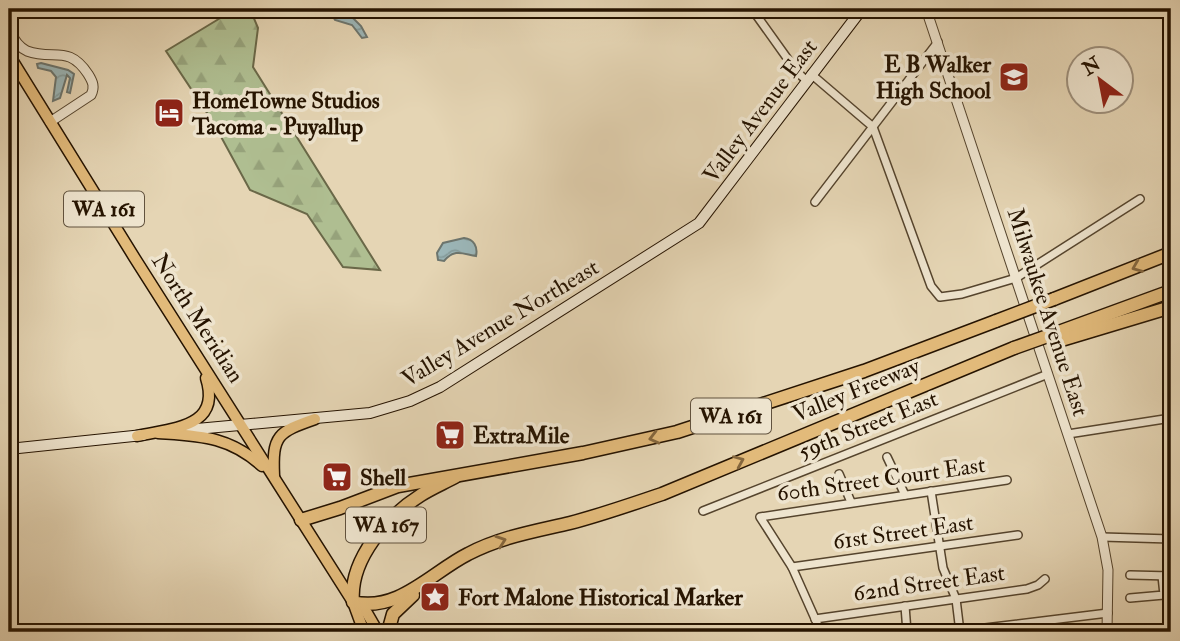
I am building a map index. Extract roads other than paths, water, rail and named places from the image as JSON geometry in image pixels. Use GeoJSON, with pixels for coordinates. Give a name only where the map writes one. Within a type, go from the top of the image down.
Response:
{"type":"FeatureCollection","features":[{"type":"Feature","properties":{"kind":"highway","name":"Valley Freeway"},"geometry":{"type":"LineString","coordinates":[[455,477],[605,449],[677,432],[864,372],[1171,253]]}},
{"type":"Feature","properties":{"kind":"highway","name":"Valley Freeway"},"geometry":{"type":"LineString","coordinates":[[440,572],[467,554],[512,537],[573,522],[662,494],[958,371],[1057,337],[1171,291]]}},
{"type":"Feature","properties":{"kind":"highway"},"geometry":{"type":"LineString","coordinates":[[1057,337],[1171,307]]}},
{"type":"Feature","properties":{"kind":"highway","name":"WA 161"},"geometry":{"type":"LineString","coordinates":[[301,520],[398,486],[428,479],[455,477]]}},
{"type":"Feature","properties":{"kind":"highway","name":"WA 167"},"geometry":{"type":"LineString","coordinates":[[354,602],[352,590],[361,561],[380,532],[394,516],[422,495],[455,477]]}},
{"type":"Feature","properties":{"kind":"highway","name":"WA 161"},"geometry":{"type":"LineString","coordinates":[[354,602],[366,605],[382,603],[440,572]]}},
{"type":"Feature","properties":{"kind":"highway","name":"WA 167"},"geometry":{"type":"LineString","coordinates":[[388,632],[389,623],[399,607],[440,572]]}},
{"type":"Feature","properties":{"kind":"main road","name":"Valley Avenue East"},"geometry":{"type":"LineString","coordinates":[[715,204],[856,11]]}},
{"type":"Feature","properties":{"kind":"main road","name":"North Meridian"},"geometry":{"type":"LineString","coordinates":[[9,55],[354,602],[364,632]]}},
{"type":"Feature","properties":{"kind":"main road","name":"Valley Avenue Northeast"},"geometry":{"type":"LineString","coordinates":[[9,449],[241,424],[315,419],[370,412],[410,401],[427,394],[690,231],[715,204]]}},
{"type":"Feature","properties":{"kind":"main road"},"geometry":{"type":"LineString","coordinates":[[137,436],[182,426],[194,421],[206,409],[211,398],[201,362]]}},
{"type":"Feature","properties":{"kind":"main road"},"geometry":{"type":"LineString","coordinates":[[274,478],[273,453],[277,440],[288,429],[315,419]]}},
{"type":"Feature","properties":{"kind":"main road"},"geometry":{"type":"LineString","coordinates":[[158,433],[224,441],[246,453],[274,478]]}},
{"type":"Feature","properties":{"kind":"main road","name":"North Meridian"},"geometry":{"type":"LineString","coordinates":[[354,602],[367,613],[378,632]]}},
{"type":"Feature","properties":{"kind":"street"},"geometry":{"type":"LineString","coordinates":[[752,9],[797,72],[809,77],[873,127],[928,279],[933,291],[940,297],[962,295],[1016,278],[1140,199]]}},
{"type":"Feature","properties":{"kind":"street","name":"Milwaukee Avenue East"},"geometry":{"type":"LineString","coordinates":[[926,9],[1102,537],[1107,558],[1107,632]]}},
{"type":"Feature","properties":{"kind":"street"},"geometry":{"type":"LineString","coordinates":[[9,30],[16,42],[27,50],[65,54],[73,58],[92,81],[94,89],[91,95],[50,122]]}},
{"type":"Feature","properties":{"kind":"street"},"geometry":{"type":"LineString","coordinates":[[815,202],[938,43]]}},
{"type":"Feature","properties":{"kind":"street","name":"59th Street East"},"geometry":{"type":"LineString","coordinates":[[703,511],[1048,374]]}},
{"type":"Feature","properties":{"kind":"street"},"geometry":{"type":"LineString","coordinates":[[1068,434],[1171,418]]}},
{"type":"Feature","properties":{"kind":"street"},"geometry":{"type":"LineString","coordinates":[[887,457],[905,495]]}},
{"type":"Feature","properties":{"kind":"street"},"geometry":{"type":"LineString","coordinates":[[839,474],[851,502]]}},
{"type":"Feature","properties":{"kind":"street","name":"60th Street Court East"},"geometry":{"type":"LineString","coordinates":[[792,567],[760,517],[1007,480]]}},
{"type":"Feature","properties":{"kind":"street"},"geometry":{"type":"LineString","coordinates":[[931,491],[939,545],[947,580],[956,599],[960,631],[1108,613]]}},
{"type":"Feature","properties":{"kind":"street","name":"61st Street East"},"geometry":{"type":"LineString","coordinates":[[792,567],[1018,535]]}},
{"type":"Feature","properties":{"kind":"street"},"geometry":{"type":"LineString","coordinates":[[1102,537],[1171,538]]}},
{"type":"Feature","properties":{"kind":"street"},"geometry":{"type":"LineString","coordinates":[[792,567],[821,632]]}},
{"type":"Feature","properties":{"kind":"street"},"geometry":{"type":"LineString","coordinates":[[1130,575],[1171,576]]}},
{"type":"Feature","properties":{"kind":"street"},"geometry":{"type":"LineString","coordinates":[[1130,598],[1168,594],[1162,576]]}},
{"type":"Feature","properties":{"kind":"street","name":"62nd Street East"},"geometry":{"type":"LineString","coordinates":[[815,619],[1027,589],[1045,579]]}},
{"type":"Feature","properties":{"kind":"street"},"geometry":{"type":"LineString","coordinates":[[905,607],[908,632]]}},
{"type":"Feature","properties":{"kind":"water"},"geometry":{"type":"Polygon","coordinates":[[[332,9],[344,9],[361,26],[367,37],[362,38],[352,25],[335,20],[332,9]]]}},
{"type":"Feature","properties":{"kind":"water"},"geometry":{"type":"Polygon","coordinates":[[[37,64],[74,74],[70,93],[67,92],[70,78],[67,75],[60,98],[53,101],[56,77],[51,71],[38,68],[37,64]]]}},
{"type":"Feature","properties":{"kind":"water"},"geometry":{"type":"Polygon","coordinates":[[[464,238],[474,244],[476,256],[456,253],[444,261],[438,260],[437,253],[443,243],[464,238]]]}},
{"type":"Feature","properties":{"kind":"place","name":"E B Walker High School"},"geometry":{"type":"Point","coordinates":[1014,77]}},
{"type":"Feature","properties":{"kind":"place","name":"HomeTowne Studios Tacoma - Puyallup"},"geometry":{"type":"Point","coordinates":[169,113]}},
{"type":"Feature","properties":{"kind":"place","name":"ExtraMile"},"geometry":{"type":"Point","coordinates":[450,435]}},
{"type":"Feature","properties":{"kind":"place","name":"Shell"},"geometry":{"type":"Point","coordinates":[337,477]}},
{"type":"Feature","properties":{"kind":"place","name":"Fort Malone Historical Marker"},"geometry":{"type":"Point","coordinates":[435,597]}}]}
